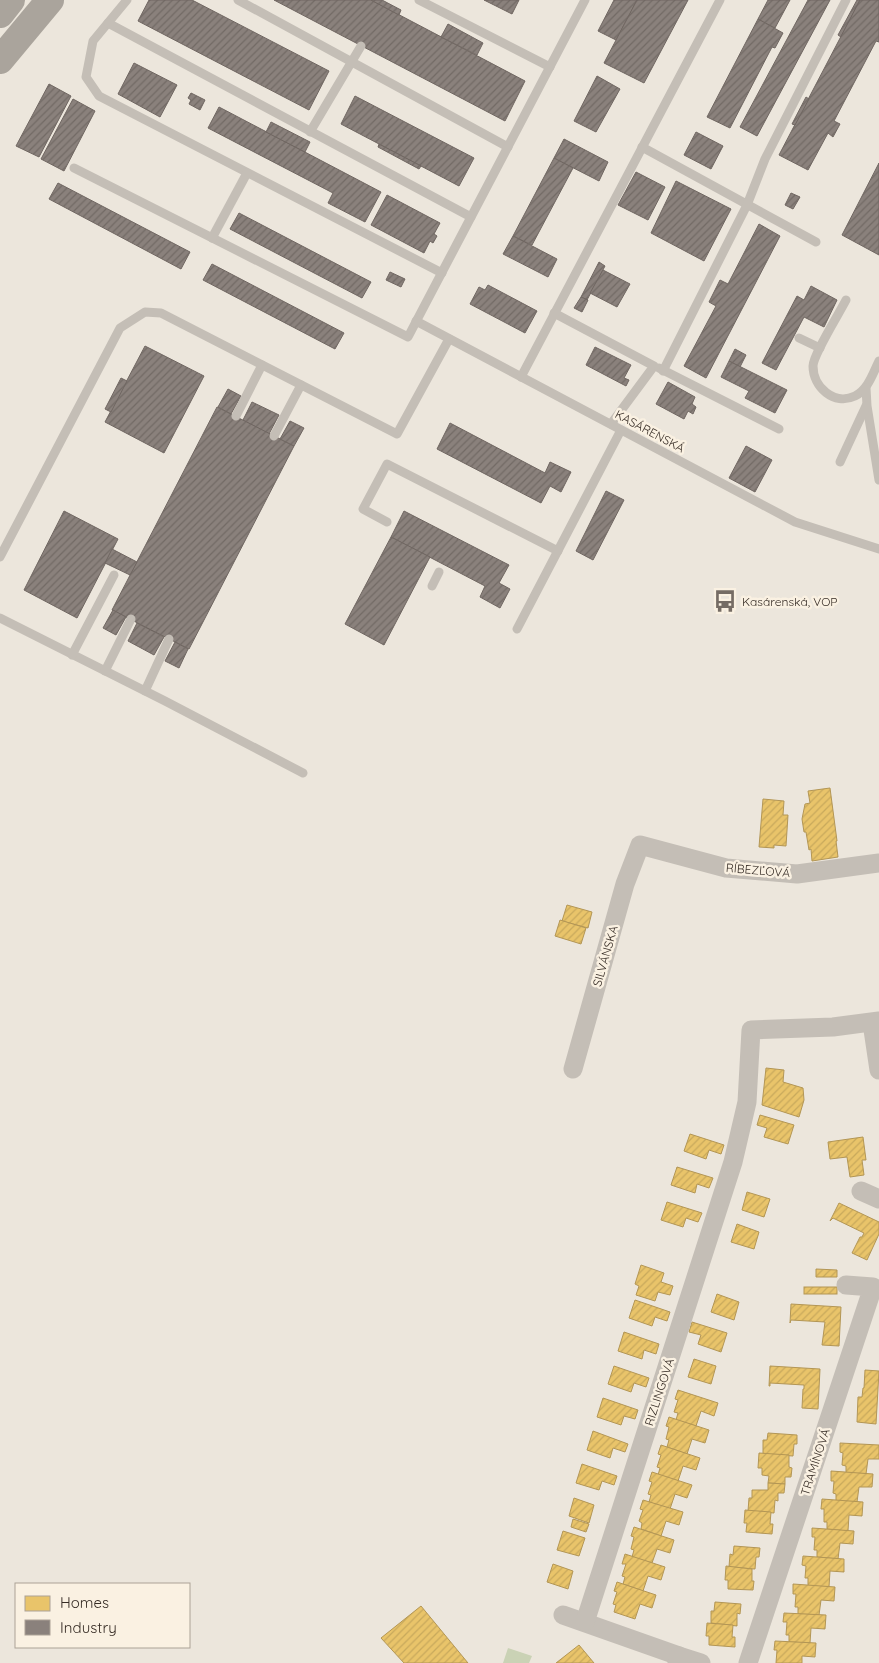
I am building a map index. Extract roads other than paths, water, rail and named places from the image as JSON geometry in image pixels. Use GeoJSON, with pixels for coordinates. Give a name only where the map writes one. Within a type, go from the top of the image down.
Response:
{"type":"FeatureCollection","features":[{"type":"Feature","properties":{"kind":"highway"},"geometry":{"type":"LineString","coordinates":[[0,14],[11,0]]}},
{"type":"Feature","properties":{"kind":"highway"},"geometry":{"type":"LineString","coordinates":[[0,60],[50,0]]}},
{"type":"Feature","properties":{"kind":"street","name":"RÍBEZĽOVÁ"},"geometry":{"type":"LineString","coordinates":[[640,845],[726,868],[797,874],[879,863]]}},
{"type":"Feature","properties":{"kind":"street","name":"SILVÁNSKA"},"geometry":{"type":"LineString","coordinates":[[574,1069],[625,884],[640,845]]}},
{"type":"Feature","properties":{"kind":"street"},"geometry":{"type":"LineString","coordinates":[[876,1022],[879,1070]]}},
{"type":"Feature","properties":{"kind":"street","name":"RIZLINGOVÁ"},"geometry":{"type":"LineString","coordinates":[[585,1622],[733,1162],[747,1102],[751,1030],[834,1027],[876,1022]]}},
{"type":"Feature","properties":{"kind":"street"},"geometry":{"type":"LineString","coordinates":[[861,1191],[879,1199]]}},
{"type":"Feature","properties":{"kind":"street","name":"TRAMÍNOVÁ"},"geometry":{"type":"LineString","coordinates":[[748,1663],[873,1287],[846,1285]]}},
{"type":"Feature","properties":{"kind":"street"},"geometry":{"type":"LineString","coordinates":[[563,1614],[678,1660],[701,1663]]}},
{"type":"Feature","properties":{"kind":"lane"},"geometry":{"type":"LineString","coordinates":[[127,0],[93,41],[86,77],[99,96],[442,273]]}},
{"type":"Feature","properties":{"kind":"lane"},"geometry":{"type":"LineString","coordinates":[[238,0],[508,147]]}},
{"type":"Feature","properties":{"kind":"lane"},"geometry":{"type":"LineString","coordinates":[[419,0],[550,67]]}},
{"type":"Feature","properties":{"kind":"lane"},"geometry":{"type":"LineString","coordinates":[[74,168],[408,337],[585,0]]}},
{"type":"Feature","properties":{"kind":"lane"},"geometry":{"type":"LineString","coordinates":[[521,377],[720,0]]}},
{"type":"Feature","properties":{"kind":"lane"},"geometry":{"type":"LineString","coordinates":[[663,371],[748,205],[765,159],[846,0]]}},
{"type":"Feature","properties":{"kind":"lane"},"geometry":{"type":"LineString","coordinates":[[108,23],[471,217]]}},
{"type":"Feature","properties":{"kind":"lane"},"geometry":{"type":"LineString","coordinates":[[310,132],[361,46]]}},
{"type":"Feature","properties":{"kind":"lane"},"geometry":{"type":"LineString","coordinates":[[642,147],[816,242]]}},
{"type":"Feature","properties":{"kind":"lane"},"geometry":{"type":"LineString","coordinates":[[212,238],[247,173]]}},
{"type":"Feature","properties":{"kind":"lane"},"geometry":{"type":"LineString","coordinates":[[846,300],[813,364],[815,378],[821,389],[834,397],[855,396],[866,388],[879,362]]}},
{"type":"Feature","properties":{"kind":"lane"},"geometry":{"type":"LineString","coordinates":[[0,557],[120,328],[145,312],[161,313],[397,434],[450,339]]}},
{"type":"Feature","properties":{"kind":"lane"},"geometry":{"type":"LineString","coordinates":[[554,313],[663,371],[779,429]]}},
{"type":"Feature","properties":{"kind":"lane","name":"KASÁRENSKÁ"},"geometry":{"type":"LineString","coordinates":[[416,321],[795,522],[879,549]]}},
{"type":"Feature","properties":{"kind":"lane"},"geometry":{"type":"LineString","coordinates":[[799,338],[820,348]]}},
{"type":"Feature","properties":{"kind":"lane"},"geometry":{"type":"LineString","coordinates":[[236,416],[262,365]]}},
{"type":"Feature","properties":{"kind":"lane"},"geometry":{"type":"LineString","coordinates":[[611,424],[654,366]]}},
{"type":"Feature","properties":{"kind":"lane"},"geometry":{"type":"LineString","coordinates":[[274,436],[301,385]]}},
{"type":"Feature","properties":{"kind":"lane"},"geometry":{"type":"LineString","coordinates":[[866,388],[867,406],[879,480]]}},
{"type":"Feature","properties":{"kind":"lane"},"geometry":{"type":"LineString","coordinates":[[840,462],[867,406]]}},
{"type":"Feature","properties":{"kind":"lane"},"geometry":{"type":"LineString","coordinates":[[517,629],[621,430]]}},
{"type":"Feature","properties":{"kind":"lane"},"geometry":{"type":"LineString","coordinates":[[387,522],[363,509],[387,464],[558,551]]}},
{"type":"Feature","properties":{"kind":"lane"},"geometry":{"type":"LineString","coordinates":[[432,586],[439,572]]}},
{"type":"Feature","properties":{"kind":"lane"},"geometry":{"type":"LineString","coordinates":[[72,655],[114,574]]}},
{"type":"Feature","properties":{"kind":"lane"},"geometry":{"type":"LineString","coordinates":[[0,618],[303,774]]}},
{"type":"Feature","properties":{"kind":"lane"},"geometry":{"type":"LineString","coordinates":[[105,671],[131,620]]}},
{"type":"Feature","properties":{"kind":"lane"},"geometry":{"type":"LineString","coordinates":[[145,691],[169,639]]}},
{"type":"Feature","properties":{"kind":"place","name":"Kasárenská, VOP"},"geometry":{"type":"Point","coordinates":[725,601]}}]}
